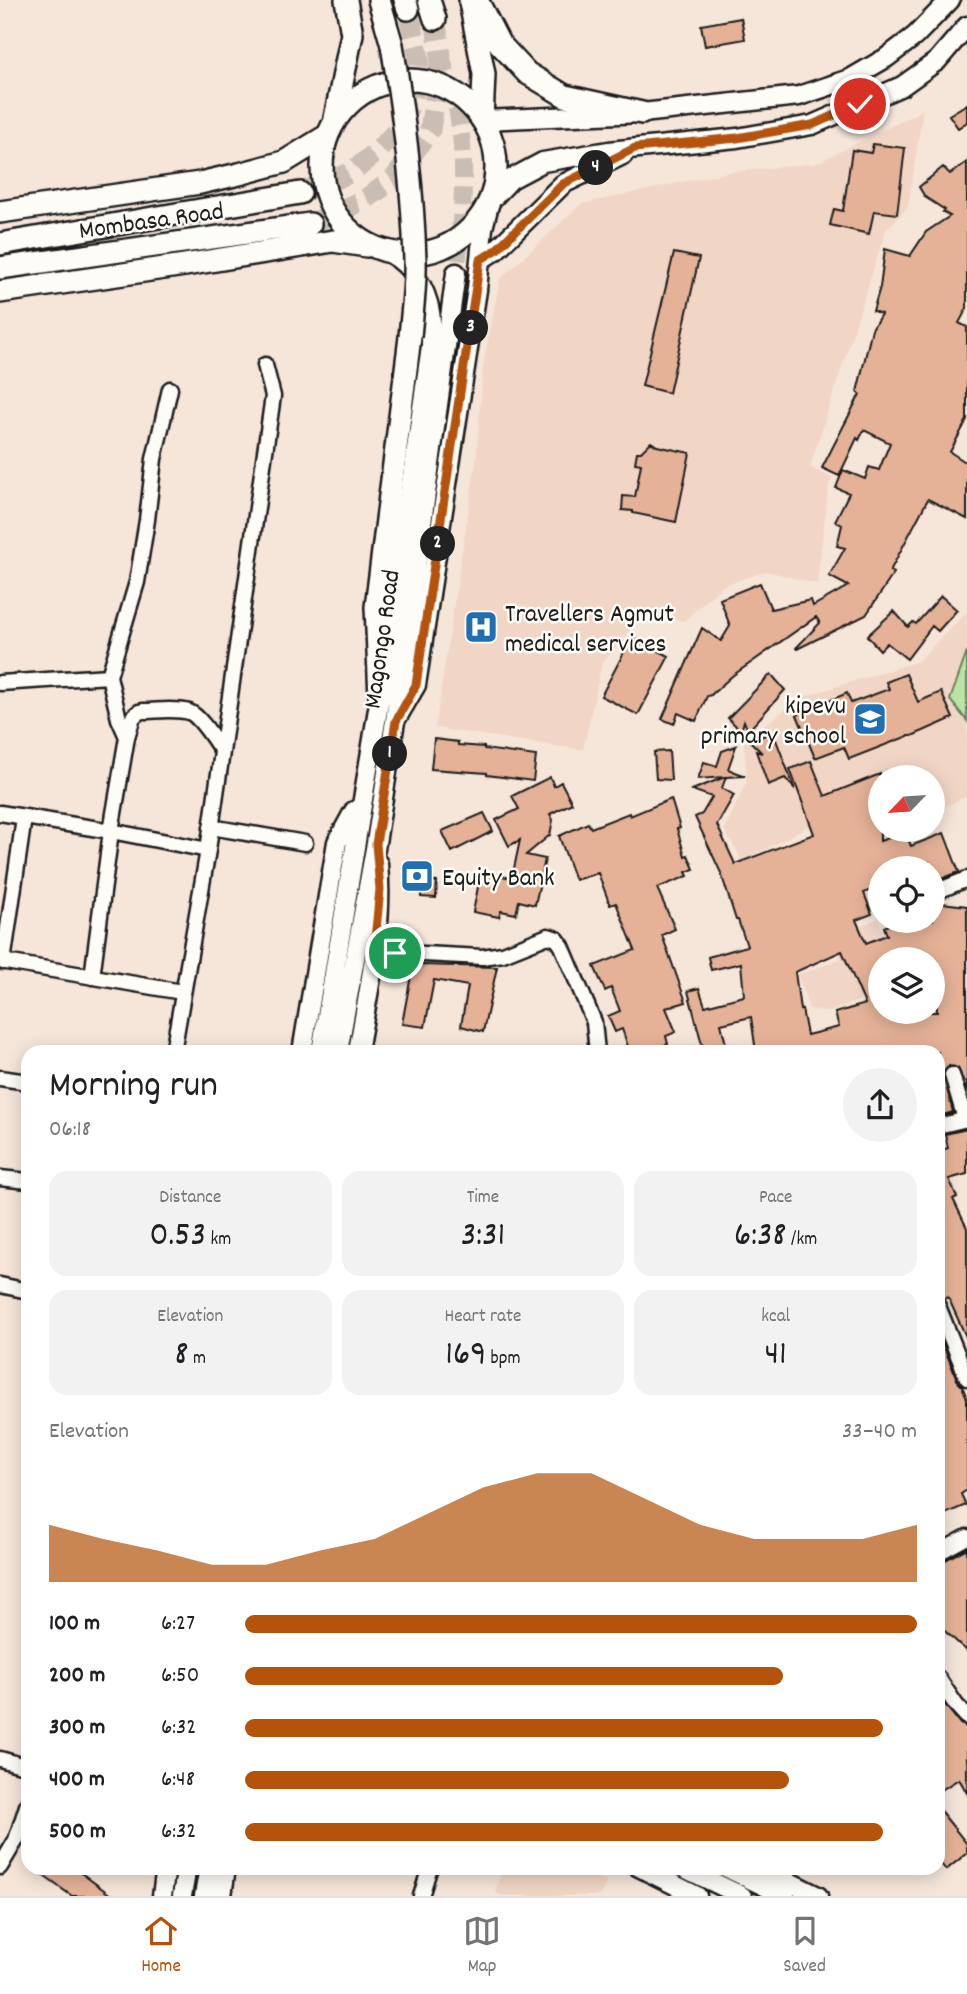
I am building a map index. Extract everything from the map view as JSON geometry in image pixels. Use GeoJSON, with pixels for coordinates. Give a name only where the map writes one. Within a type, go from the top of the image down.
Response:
{"type":"FeatureCollection","features":[{"type":"Feature","properties":{"kind":"highway"},"geometry":{"type":"LineString","coordinates":[[346,0],[352,34],[323,151],[322,167],[328,199],[336,214],[351,232],[382,250]]}},
{"type":"Feature","properties":{"kind":"highway"},"geometry":{"type":"LineString","coordinates":[[379,0],[392,45],[405,119],[416,264],[410,337],[376,607],[380,697]]}},
{"type":"Feature","properties":{"kind":"highway"},"geometry":{"type":"LineString","coordinates":[[470,0],[484,74],[482,120]]}},
{"type":"Feature","properties":{"kind":"highway"},"geometry":{"type":"LineString","coordinates":[[477,0],[499,43],[527,73],[565,96],[642,113]]}},
{"type":"Feature","properties":{"kind":"highway"},"geometry":{"type":"LineString","coordinates":[[0,212],[200,183],[284,162],[331,127],[354,99],[379,84],[407,79],[436,83],[460,96],[473,107],[482,120],[493,144],[496,173],[490,201],[475,225],[453,243],[427,253],[382,250],[333,241],[0,292]]}},
{"type":"Feature","properties":{"kind":"highway","name":"Mombasa Road"},"geometry":{"type":"LineString","coordinates":[[0,244],[300,193]]}},
{"type":"Feature","properties":{"kind":"highway","name":"Mombasa Road"},"geometry":{"type":"LineString","coordinates":[[0,268],[310,224]]}},
{"type":"Feature","properties":{"kind":"main road"},"geometry":{"type":"LineString","coordinates":[[482,120],[642,113],[799,96],[850,79],[886,58],[915,36],[950,0]]}},
{"type":"Feature","properties":{"kind":"main road"},"geometry":{"type":"LineString","coordinates":[[396,721],[416,685],[483,228],[490,201],[511,179],[543,162],[635,148],[737,138],[812,125],[902,86],[937,61],[967,26]]}},
{"type":"Feature","properties":{"kind":"main road"},"geometry":{"type":"LineString","coordinates":[[480,260],[496,250],[563,184],[635,148]]}},
{"type":"Feature","properties":{"kind":"main road","name":"Magongo Road"},"geometry":{"type":"LineString","coordinates":[[328,1045],[362,796],[380,697],[431,346],[430,313],[419,280],[404,261],[382,250]]}},
{"type":"Feature","properties":{"kind":"main road","name":"Magongo Road"},"geometry":{"type":"LineString","coordinates":[[330,1045],[341,1030],[396,721],[456,273]]}},
{"type":"Feature","properties":{"kind":"main road"},"geometry":{"type":"LineString","coordinates":[[303,1045],[337,842],[362,796]]}},
{"type":"Feature","properties":{"kind":"main road"},"geometry":{"type":"LineString","coordinates":[[359,1045],[374,950],[380,889],[376,844]]}},
{"type":"Feature","properties":{"kind":"main road"},"geometry":{"type":"LineString","coordinates":[[162,1896],[165,1875]]}},
{"type":"Feature","properties":{"kind":"main road"},"geometry":{"type":"LineString","coordinates":[[182,1896],[186,1875]]}},
{"type":"Feature","properties":{"kind":"main road"},"geometry":{"type":"LineString","coordinates":[[204,1896],[208,1875]]}},
{"type":"Feature","properties":{"kind":"main road"},"geometry":{"type":"LineString","coordinates":[[222,1896],[225,1875]]}},
{"type":"Feature","properties":{"kind":"main road"},"geometry":{"type":"LineString","coordinates":[[655,1875],[697,1896]]}},
{"type":"Feature","properties":{"kind":"main road"},"geometry":{"type":"LineString","coordinates":[[699,1875],[742,1896]]}},
{"type":"Feature","properties":{"kind":"main road"},"geometry":{"type":"LineString","coordinates":[[742,1875],[785,1896]]}},
{"type":"Feature","properties":{"kind":"main road"},"geometry":{"type":"LineString","coordinates":[[775,1875],[818,1896]]}},
{"type":"Feature","properties":{"kind":"street"},"geometry":{"type":"LineString","coordinates":[[174,1045],[208,850],[273,396],[265,365]]}},
{"type":"Feature","properties":{"kind":"street"},"geometry":{"type":"LineString","coordinates":[[127,737],[119,719],[109,676],[139,572],[154,459],[170,389]]}},
{"type":"Feature","properties":{"kind":"street"},"geometry":{"type":"LineString","coordinates":[[0,683],[109,676]]}},
{"type":"Feature","properties":{"kind":"street"},"geometry":{"type":"LineString","coordinates":[[92,977],[111,831],[131,721],[139,712],[187,712],[196,716],[222,751]]}},
{"type":"Feature","properties":{"kind":"street"},"geometry":{"type":"LineString","coordinates":[[0,813],[208,850]]}},
{"type":"Feature","properties":{"kind":"street"},"geometry":{"type":"LineString","coordinates":[[24,818],[1,962],[182,992]]}},
{"type":"Feature","properties":{"kind":"street"},"geometry":{"type":"LineString","coordinates":[[211,827],[305,843]]}},
{"type":"Feature","properties":{"kind":"street"},"geometry":{"type":"LineString","coordinates":[[945,888],[967,878]]}},
{"type":"Feature","properties":{"kind":"street"},"geometry":{"type":"LineString","coordinates":[[374,950],[482,957],[503,954],[548,936],[557,939],[594,1021],[596,1045]]}},
{"type":"Feature","properties":{"kind":"street"},"geometry":{"type":"LineString","coordinates":[[945,1124],[966,1119],[952,1075]]}},
{"type":"Feature","properties":{"kind":"street"},"geometry":{"type":"LineString","coordinates":[[0,1078],[21,1081]]}},
{"type":"Feature","properties":{"kind":"street"},"geometry":{"type":"LineString","coordinates":[[0,1178],[21,1180]]}},
{"type":"Feature","properties":{"kind":"street"},"geometry":{"type":"LineString","coordinates":[[0,1285],[21,1289]]}},
{"type":"Feature","properties":{"kind":"street"},"geometry":{"type":"LineString","coordinates":[[945,1323],[967,1378]]}},
{"type":"Feature","properties":{"kind":"street"},"geometry":{"type":"LineString","coordinates":[[945,1547],[967,1537]]}},
{"type":"Feature","properties":{"kind":"street"},"geometry":{"type":"LineString","coordinates":[[945,1688],[967,1717]]}},
{"type":"Feature","properties":{"kind":"street"},"geometry":{"type":"LineString","coordinates":[[0,1759],[21,1764]]}},
{"type":"Feature","properties":{"kind":"street"},"geometry":{"type":"LineString","coordinates":[[0,1867],[16,1840],[21,1825]]}},
{"type":"Feature","properties":{"kind":"street"},"geometry":{"type":"LineString","coordinates":[[421,1896],[428,1875]]}},
{"type":"Feature","properties":{"kind":"shaded area"},"geometry":{"type":"Polygon","coordinates":[[[923,110],[908,207],[886,230],[810,467],[833,479],[829,484],[817,584],[766,571],[722,586],[684,621],[644,614],[602,663],[583,750],[435,728],[476,460],[483,366],[500,279],[581,204],[729,172],[817,163],[923,110]]]}},
{"type":"Feature","properties":{"kind":"shaded area","name":"kipevu primary school"},"geometry":{"type":"Polygon","coordinates":[[[967,611],[967,796],[945,806],[945,765],[868,765],[868,832],[833,813],[740,861],[724,830],[747,781],[744,741],[800,698],[918,661],[967,611]]]}},
{"type":"Feature","properties":{"kind":"shaded area"},"geometry":{"type":"Polygon","coordinates":[[[868,923],[868,933],[883,933],[888,947],[868,947],[868,997],[829,1012],[809,1009],[798,975],[840,959],[835,936],[868,923]]]}},
{"type":"Feature","properties":{"kind":"shaded area"},"geometry":{"type":"Polygon","coordinates":[[[500,1875],[592,1875],[607,1881],[600,1896],[502,1896],[495,1892],[500,1875]]]}},
{"type":"Feature","properties":{"kind":"green space"},"geometry":{"type":"Polygon","coordinates":[[[967,652],[967,721],[950,700],[967,652]]]}},
{"type":"Feature","properties":{"kind":"building"},"geometry":{"type":"Polygon","coordinates":[[[741,18],[745,39],[705,46],[701,25],[741,18]]]}},
{"type":"Feature","properties":{"kind":"building"},"geometry":{"type":"Polygon","coordinates":[[[967,104],[967,122],[958,128],[949,115],[967,104]]]}},
{"type":"Feature","properties":{"kind":"building"},"geometry":{"type":"Polygon","coordinates":[[[873,144],[905,148],[897,214],[874,211],[869,234],[830,225],[834,209],[843,211],[852,150],[871,153],[873,144]]]}},
{"type":"Feature","properties":{"kind":"building"},"geometry":{"type":"Polygon","coordinates":[[[967,162],[967,308],[959,323],[967,327],[967,420],[950,452],[967,463],[967,519],[928,499],[890,571],[894,573],[866,615],[797,649],[820,623],[816,617],[707,696],[696,721],[678,713],[674,724],[662,719],[702,628],[721,641],[730,626],[720,599],[760,583],[771,609],[811,600],[813,606],[848,586],[829,576],[845,548],[837,546],[842,525],[835,521],[849,493],[836,488],[843,470],[865,479],[869,467],[879,470],[890,443],[864,430],[859,440],[857,438],[839,476],[822,468],[860,394],[857,392],[872,329],[881,314],[873,311],[880,287],[885,249],[910,256],[926,232],[950,216],[925,197],[919,187],[943,167],[950,174],[967,162]]]}},
{"type":"Feature","properties":{"kind":"building"},"geometry":{"type":"Polygon","coordinates":[[[674,253],[699,258],[669,393],[642,386],[674,253]]]}},
{"type":"Feature","properties":{"kind":"building"},"geometry":{"type":"Polygon","coordinates":[[[651,442],[657,446],[690,453],[676,522],[622,510],[623,496],[635,497],[641,464],[635,463],[637,452],[641,452],[651,442]]]}},
{"type":"Feature","properties":{"kind":"building"},"geometry":{"type":"Polygon","coordinates":[[[941,596],[957,610],[938,631],[932,626],[907,659],[887,643],[880,650],[867,636],[894,611],[908,627],[913,622],[916,624],[941,596]]]}},
{"type":"Feature","properties":{"kind":"building"},"geometry":{"type":"Polygon","coordinates":[[[632,637],[669,656],[638,715],[601,696],[632,637]]]}},
{"type":"Feature","properties":{"kind":"building"},"geometry":{"type":"Polygon","coordinates":[[[771,674],[785,690],[748,731],[744,721],[741,731],[728,718],[771,674]]]}},
{"type":"Feature","properties":{"kind":"building"},"geometry":{"type":"Polygon","coordinates":[[[906,674],[918,702],[941,692],[953,718],[849,759],[844,747],[815,758],[797,715],[847,693],[851,703],[889,689],[886,682],[906,674]]]}},
{"type":"Feature","properties":{"kind":"building"},"geometry":{"type":"Polygon","coordinates":[[[773,732],[794,788],[785,778],[768,785],[756,751],[762,753],[750,741],[773,732]]]}},
{"type":"Feature","properties":{"kind":"building"},"geometry":{"type":"Polygon","coordinates":[[[434,739],[536,756],[533,781],[487,773],[431,769],[434,739]]]}},
{"type":"Feature","properties":{"kind":"building"},"geometry":{"type":"Polygon","coordinates":[[[736,746],[728,769],[745,776],[726,777],[722,788],[734,795],[717,825],[735,864],[814,834],[790,769],[811,761],[825,796],[868,779],[868,842],[909,842],[911,846],[921,842],[945,842],[945,836],[959,872],[945,877],[945,856],[868,856],[868,891],[864,893],[868,904],[868,916],[856,920],[866,943],[887,935],[886,933],[945,933],[945,903],[967,906],[967,1092],[958,1068],[949,1066],[945,1071],[945,1045],[755,1045],[751,1017],[721,1024],[726,1045],[702,1045],[688,991],[699,988],[705,1006],[744,996],[741,963],[711,970],[708,957],[747,946],[721,873],[695,817],[702,814],[712,797],[692,790],[725,777],[698,779],[704,762],[717,766],[722,751],[736,746]],[[842,951],[795,972],[800,1010],[802,1009],[807,1035],[839,1027],[835,1013],[865,1004],[842,951]]]}},
{"type":"Feature","properties":{"kind":"building"},"geometry":{"type":"Polygon","coordinates":[[[669,751],[671,780],[656,779],[654,752],[669,751]]]}},
{"type":"Feature","properties":{"kind":"building"},"geometry":{"type":"Polygon","coordinates":[[[550,777],[554,786],[561,782],[572,803],[550,814],[553,820],[550,835],[526,855],[545,859],[535,905],[519,901],[516,914],[501,911],[499,917],[473,912],[481,872],[512,878],[520,840],[509,846],[496,820],[519,809],[512,796],[550,777]]]}},
{"type":"Feature","properties":{"kind":"building"},"geometry":{"type":"Polygon","coordinates":[[[671,799],[685,856],[688,855],[694,869],[686,872],[688,876],[657,888],[675,929],[662,935],[686,1002],[666,1008],[676,1032],[666,1036],[668,1044],[665,1045],[628,1045],[622,1029],[615,1032],[608,1016],[620,1011],[611,988],[605,991],[594,966],[635,950],[616,903],[610,905],[598,873],[575,880],[559,836],[588,823],[591,828],[629,813],[630,816],[671,799]]]}},
{"type":"Feature","properties":{"kind":"building"},"geometry":{"type":"Polygon","coordinates":[[[484,813],[493,831],[452,852],[442,831],[484,813]]]}},
{"type":"Feature","properties":{"kind":"building"},"geometry":{"type":"Polygon","coordinates":[[[421,881],[437,882],[436,898],[421,897],[421,881]]]}},
{"type":"Feature","properties":{"kind":"building"},"geometry":{"type":"Polygon","coordinates":[[[420,965],[497,967],[483,1032],[461,1026],[468,986],[434,980],[425,1027],[402,1024],[412,970],[420,965]]]}},
{"type":"Feature","properties":{"kind":"building"},"geometry":{"type":"Polygon","coordinates":[[[945,1081],[953,1112],[945,1114],[945,1081]]]}},
{"type":"Feature","properties":{"kind":"building"},"geometry":{"type":"Polygon","coordinates":[[[967,1129],[967,1174],[949,1179],[957,1197],[953,1199],[967,1228],[967,1339],[948,1297],[945,1298],[945,1149],[948,1148],[945,1134],[967,1129]]]}},
{"type":"Feature","properties":{"kind":"building"},"geometry":{"type":"Polygon","coordinates":[[[945,1350],[967,1398],[967,1490],[961,1494],[966,1505],[945,1514],[945,1350]]]}},
{"type":"Feature","properties":{"kind":"building"},"geometry":{"type":"Polygon","coordinates":[[[967,1548],[967,1651],[945,1631],[945,1560],[967,1548]]]}},
{"type":"Feature","properties":{"kind":"building"},"geometry":{"type":"Polygon","coordinates":[[[945,1704],[960,1724],[967,1727],[967,1793],[959,1779],[945,1788],[945,1704]]]}},
{"type":"Feature","properties":{"kind":"building"},"geometry":{"type":"Polygon","coordinates":[[[945,1817],[967,1844],[967,1853],[946,1870],[945,1817]]]}},
{"type":"Feature","properties":{"kind":"building"},"geometry":{"type":"Polygon","coordinates":[[[42,1875],[84,1875],[112,1896],[72,1896],[42,1875]]]}},
{"type":"Feature","properties":{"kind":"tunnel"},"geometry":{"type":"LineString","coordinates":[[300,193],[352,172],[395,133],[412,101],[419,58],[408,9]]}},
{"type":"Feature","properties":{"kind":"tunnel"},"geometry":{"type":"LineString","coordinates":[[310,224],[364,200],[394,179],[430,130],[441,56],[435,19]]}},
{"type":"Feature","properties":{"kind":"tunnel"},"geometry":{"type":"LineString","coordinates":[[441,56],[457,109],[462,150],[462,211],[456,273]]}},
{"type":"Feature","properties":{"kind":"place","name":"Travellers Agmut medical services"},"geometry":{"type":"Point","coordinates":[481,627]}},
{"type":"Feature","properties":{"kind":"place","name":"kipevu primary school"},"geometry":{"type":"Point","coordinates":[870,719]}},
{"type":"Feature","properties":{"kind":"place","name":"Equity Bank"},"geometry":{"type":"Point","coordinates":[417,876]}},
{"type":"Feature","properties":{"kind":"route"},"geometry":{"type":"LineString","coordinates":[[395,953],[374,950],[380,889],[376,844],[396,721],[416,685],[480,260],[496,250],[563,184],[635,148],[737,138],[812,125],[860,104]]}}]}
